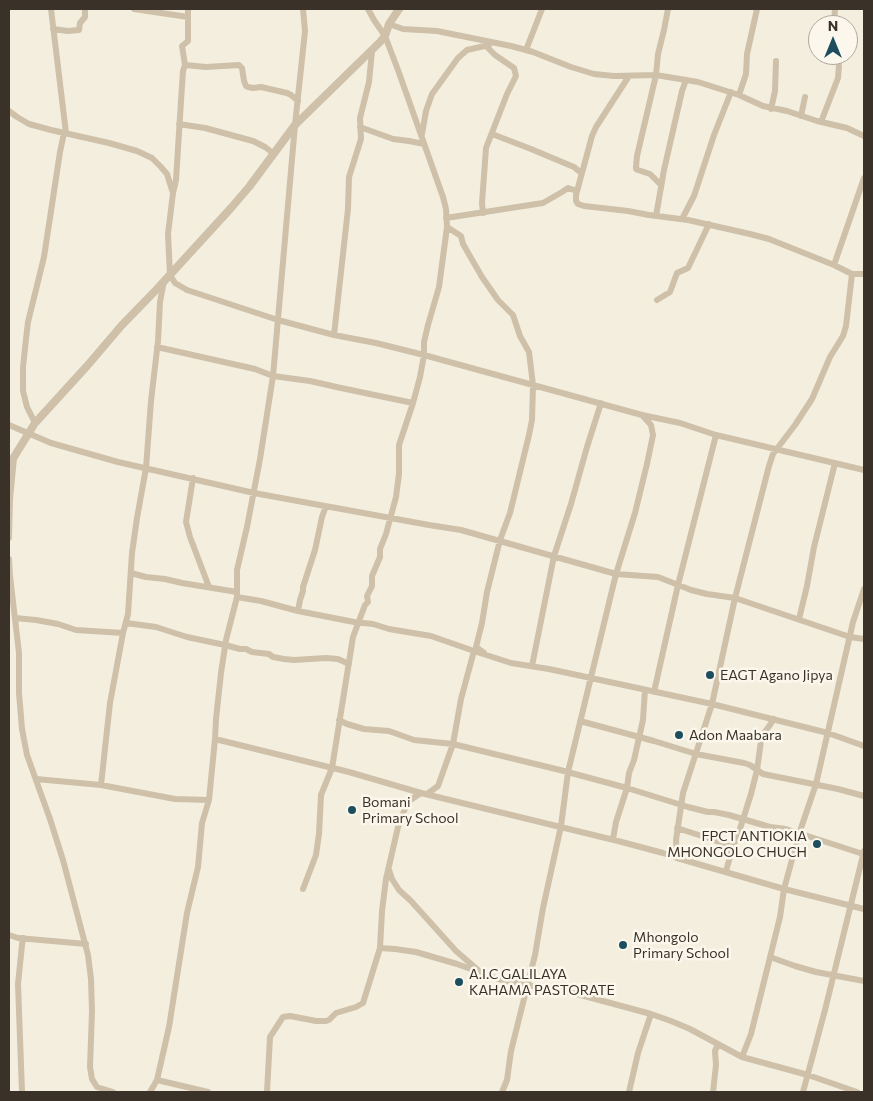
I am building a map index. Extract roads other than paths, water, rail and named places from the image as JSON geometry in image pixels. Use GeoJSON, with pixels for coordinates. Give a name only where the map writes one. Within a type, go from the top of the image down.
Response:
{"type":"FeatureCollection","features":[{"type":"Feature","properties":{"kind":"street"},"geometry":{"type":"LineString","coordinates":[[35,423],[27,407],[23,391],[23,367],[28,322],[44,257],[60,152],[65,133],[51,9]]}},
{"type":"Feature","properties":{"kind":"street"},"geometry":{"type":"LineString","coordinates":[[53,29],[68,32],[79,30],[80,23],[85,17],[85,9]]}},
{"type":"Feature","properties":{"kind":"street"},"geometry":{"type":"LineString","coordinates":[[134,9],[188,16]]}},
{"type":"Feature","properties":{"kind":"street"},"geometry":{"type":"LineString","coordinates":[[101,785],[110,703],[129,609],[136,526],[146,468],[160,302],[167,277],[168,234],[176,180],[183,71],[185,65],[182,46],[188,41],[188,9]]}},
{"type":"Feature","properties":{"kind":"street"},"geometry":{"type":"LineString","coordinates":[[150,1092],[156,1080],[169,1027],[187,913],[198,867],[202,823],[209,800],[225,645],[237,595],[238,570],[254,493],[273,376],[305,31],[303,9]]}},
{"type":"Feature","properties":{"kind":"street"},"geometry":{"type":"LineString","coordinates":[[303,889],[316,855],[321,796],[332,768],[353,637],[365,605],[368,602],[367,596],[372,586],[372,576],[380,557],[380,550],[396,498],[400,445],[413,403],[424,355],[424,342],[428,325],[440,287],[447,227],[443,197],[385,36],[368,9]]}},
{"type":"Feature","properties":{"kind":"street"},"geometry":{"type":"LineString","coordinates":[[9,465],[35,423],[122,324],[231,208],[295,125],[372,51],[385,36],[389,24],[400,9]]}},
{"type":"Feature","properties":{"kind":"street"},"geometry":{"type":"LineString","coordinates":[[526,50],[542,9]]}},
{"type":"Feature","properties":{"kind":"street"},"geometry":{"type":"LineString","coordinates":[[661,185],[650,174],[636,168],[642,129],[656,75],[658,54],[668,9]]}},
{"type":"Feature","properties":{"kind":"street"},"geometry":{"type":"LineString","coordinates":[[682,219],[694,196],[714,135],[746,74],[747,54],[757,9]]}},
{"type":"Feature","properties":{"kind":"street"},"geometry":{"type":"LineString","coordinates":[[389,24],[403,29],[437,31],[497,43],[526,50],[603,75],[656,75],[712,86],[735,93],[756,104],[847,128],[864,136]]}},
{"type":"Feature","properties":{"kind":"street"},"geometry":{"type":"LineString","coordinates":[[421,136],[432,94],[458,58],[471,49],[497,43]]}},
{"type":"Feature","properties":{"kind":"street"},"geometry":{"type":"LineString","coordinates":[[482,213],[486,148],[516,74],[514,68],[495,56],[486,46]]}},
{"type":"Feature","properties":{"kind":"street"},"geometry":{"type":"LineString","coordinates":[[334,335],[348,208],[348,177],[361,139],[360,114],[369,82],[372,51]]}},
{"type":"Feature","properties":{"kind":"street"},"geometry":{"type":"LineString","coordinates":[[771,108],[776,61]]}},
{"type":"Feature","properties":{"kind":"street"},"geometry":{"type":"LineString","coordinates":[[185,65],[206,67],[239,64],[248,88],[261,87],[291,94],[298,101]]}},
{"type":"Feature","properties":{"kind":"street"},"geometry":{"type":"LineString","coordinates":[[821,122],[832,96],[839,71],[838,65]]}},
{"type":"Feature","properties":{"kind":"street"},"geometry":{"type":"LineString","coordinates":[[629,76],[596,127],[576,195],[576,201],[580,205],[709,224],[769,239],[852,274],[864,274]]}},
{"type":"Feature","properties":{"kind":"street"},"geometry":{"type":"LineString","coordinates":[[656,216],[661,185],[686,80]]}},
{"type":"Feature","properties":{"kind":"street"},"geometry":{"type":"LineString","coordinates":[[801,116],[805,97]]}},
{"type":"Feature","properties":{"kind":"street"},"geometry":{"type":"LineString","coordinates":[[9,110],[29,124],[109,143],[137,151],[152,158],[167,174],[173,193]]}},
{"type":"Feature","properties":{"kind":"street"},"geometry":{"type":"LineString","coordinates":[[179,124],[205,128],[253,141],[265,146],[274,154]]}},
{"type":"Feature","properties":{"kind":"street"},"geometry":{"type":"LineString","coordinates":[[360,127],[393,139],[424,144]]}},
{"type":"Feature","properties":{"kind":"street"},"geometry":{"type":"LineString","coordinates":[[492,134],[574,167],[582,173]]}},
{"type":"Feature","properties":{"kind":"street"},"geometry":{"type":"LineString","coordinates":[[834,265],[864,178]]}},
{"type":"Feature","properties":{"kind":"street"},"geometry":{"type":"LineString","coordinates":[[446,218],[543,203],[568,188],[577,191]]}},
{"type":"Feature","properties":{"kind":"street"},"geometry":{"type":"LineString","coordinates":[[657,300],[670,292],[677,273],[688,268],[709,224]]}},
{"type":"Feature","properties":{"kind":"street"},"geometry":{"type":"LineString","coordinates":[[447,227],[461,236],[463,244],[482,277],[498,300],[512,315],[529,352],[533,384],[530,428],[510,512],[500,540],[487,592],[476,647],[488,656]]}},
{"type":"Feature","properties":{"kind":"street"},"geometry":{"type":"LineString","coordinates":[[677,858],[677,828],[683,793],[712,704],[735,598],[768,466],[771,457],[812,400],[830,357],[843,336],[846,326],[852,274]]}},
{"type":"Feature","properties":{"kind":"street"},"geometry":{"type":"LineString","coordinates":[[167,277],[187,290],[278,320],[334,335],[424,355],[716,435],[864,470]]}},
{"type":"Feature","properties":{"kind":"street"},"geometry":{"type":"LineString","coordinates":[[157,348],[255,370],[273,376],[310,381],[413,403]]}},
{"type":"Feature","properties":{"kind":"street"},"geometry":{"type":"LineString","coordinates":[[532,666],[554,556],[601,403]]}},
{"type":"Feature","properties":{"kind":"street"},"geometry":{"type":"LineString","coordinates":[[502,1092],[507,1080],[510,1051],[531,972],[561,826],[568,772],[616,574],[635,513],[653,435],[650,424],[642,415]]}},
{"type":"Feature","properties":{"kind":"street"},"geometry":{"type":"LineString","coordinates":[[9,425],[51,443],[118,462],[254,493],[461,530],[616,574],[658,577],[691,590],[735,598],[850,637],[864,639]]}},
{"type":"Feature","properties":{"kind":"street"},"geometry":{"type":"LineString","coordinates":[[654,692],[678,585],[716,435]]}},
{"type":"Feature","properties":{"kind":"street"},"geometry":{"type":"LineString","coordinates":[[9,538],[14,457]]}},
{"type":"Feature","properties":{"kind":"street"},"geometry":{"type":"LineString","coordinates":[[799,619],[808,586],[814,547],[835,463]]}},
{"type":"Feature","properties":{"kind":"street"},"geometry":{"type":"LineString","coordinates":[[193,478],[186,522],[209,587]]}},
{"type":"Feature","properties":{"kind":"street"},"geometry":{"type":"LineString","coordinates":[[298,611],[326,506]]}},
{"type":"Feature","properties":{"kind":"street"},"geometry":{"type":"LineString","coordinates":[[9,559],[13,621],[19,653],[22,729],[27,755],[63,860],[86,944],[91,979],[90,1068],[92,1079],[96,1090],[113,1092]]}},
{"type":"Feature","properties":{"kind":"street"},"geometry":{"type":"LineString","coordinates":[[131,573],[209,587],[298,611],[431,636],[511,663],[712,704],[828,733],[864,746]]}},
{"type":"Feature","properties":{"kind":"street"},"geometry":{"type":"LineString","coordinates":[[742,1057],[751,1034],[780,917],[784,889],[799,834],[816,784],[853,622],[864,589]]}},
{"type":"Feature","properties":{"kind":"street"},"geometry":{"type":"LineString","coordinates":[[13,621],[58,624],[76,630],[123,633]]}},
{"type":"Feature","properties":{"kind":"street"},"geometry":{"type":"LineString","coordinates":[[126,623],[147,626],[240,650],[246,649],[252,652],[269,654],[272,657],[284,660],[326,658],[338,659],[349,664]]}},
{"type":"Feature","properties":{"kind":"street"},"geometry":{"type":"LineString","coordinates":[[266,1092],[270,1036],[284,1016],[326,1021],[336,1013],[361,1004],[364,1000],[380,948],[382,912],[398,827],[409,801],[438,786],[453,744],[462,692],[474,651]]}},
{"type":"Feature","properties":{"kind":"street"},"geometry":{"type":"LineString","coordinates":[[613,839],[643,720],[645,690]]}},
{"type":"Feature","properties":{"kind":"street"},"geometry":{"type":"LineString","coordinates":[[726,871],[751,794],[757,770],[761,740],[774,719]]}},
{"type":"Feature","properties":{"kind":"street"},"geometry":{"type":"LineString","coordinates":[[339,720],[359,728],[389,731],[412,740],[453,744],[568,772],[708,812],[721,813],[786,829],[864,853],[803,1092]]}},
{"type":"Feature","properties":{"kind":"street"},"geometry":{"type":"LineString","coordinates":[[580,721],[696,754],[744,763],[763,774],[816,784],[864,796]]}},
{"type":"Feature","properties":{"kind":"street"},"geometry":{"type":"LineString","coordinates":[[216,740],[332,768],[424,794],[663,852],[677,858],[784,889],[864,909]]}},
{"type":"Feature","properties":{"kind":"street"},"geometry":{"type":"LineString","coordinates":[[36,779],[101,785],[175,799],[209,800]]}},
{"type":"Feature","properties":{"kind":"street"},"geometry":{"type":"LineString","coordinates":[[677,828],[733,847]]}},
{"type":"Feature","properties":{"kind":"street"},"geometry":{"type":"LineString","coordinates":[[389,869],[392,879],[399,890],[456,951],[482,972]]}},
{"type":"Feature","properties":{"kind":"street"},"geometry":{"type":"LineString","coordinates":[[9,935],[86,944]]}},
{"type":"Feature","properties":{"kind":"street"},"geometry":{"type":"LineString","coordinates":[[22,1092],[18,984],[23,938]]}},
{"type":"Feature","properties":{"kind":"street"},"geometry":{"type":"LineString","coordinates":[[380,948],[416,952],[482,972],[498,979],[592,998],[651,1014],[690,1029],[742,1057],[808,1075],[857,1092]]}},
{"type":"Feature","properties":{"kind":"street"},"geometry":{"type":"LineString","coordinates":[[770,957],[795,966],[864,981]]}},
{"type":"Feature","properties":{"kind":"street"},"geometry":{"type":"LineString","coordinates":[[629,1092],[638,1053],[651,1014]]}},
{"type":"Feature","properties":{"kind":"street"},"geometry":{"type":"LineString","coordinates":[[713,1092],[716,1065],[715,1051],[718,1044]]}},
{"type":"Feature","properties":{"kind":"street"},"geometry":{"type":"LineString","coordinates":[[156,1080],[208,1092]]}},
{"type":"Feature","properties":{"kind":"place","name":"EAGT Agano Jipya"},"geometry":{"type":"Point","coordinates":[710,675]}},
{"type":"Feature","properties":{"kind":"place","name":"Adon Maabara"},"geometry":{"type":"Point","coordinates":[679,735]}},
{"type":"Feature","properties":{"kind":"place","name":"Bomani Primary School"},"geometry":{"type":"Point","coordinates":[352,810]}},
{"type":"Feature","properties":{"kind":"place","name":"FPCT ANTIOKIA MHONGOLO CHUCH"},"geometry":{"type":"Point","coordinates":[817,844]}},
{"type":"Feature","properties":{"kind":"place","name":"Mhongolo Primary School"},"geometry":{"type":"Point","coordinates":[623,945]}},
{"type":"Feature","properties":{"kind":"place","name":"A.I.C GALILAYA KAHAMA PASTORATE"},"geometry":{"type":"Point","coordinates":[459,982]}}]}
